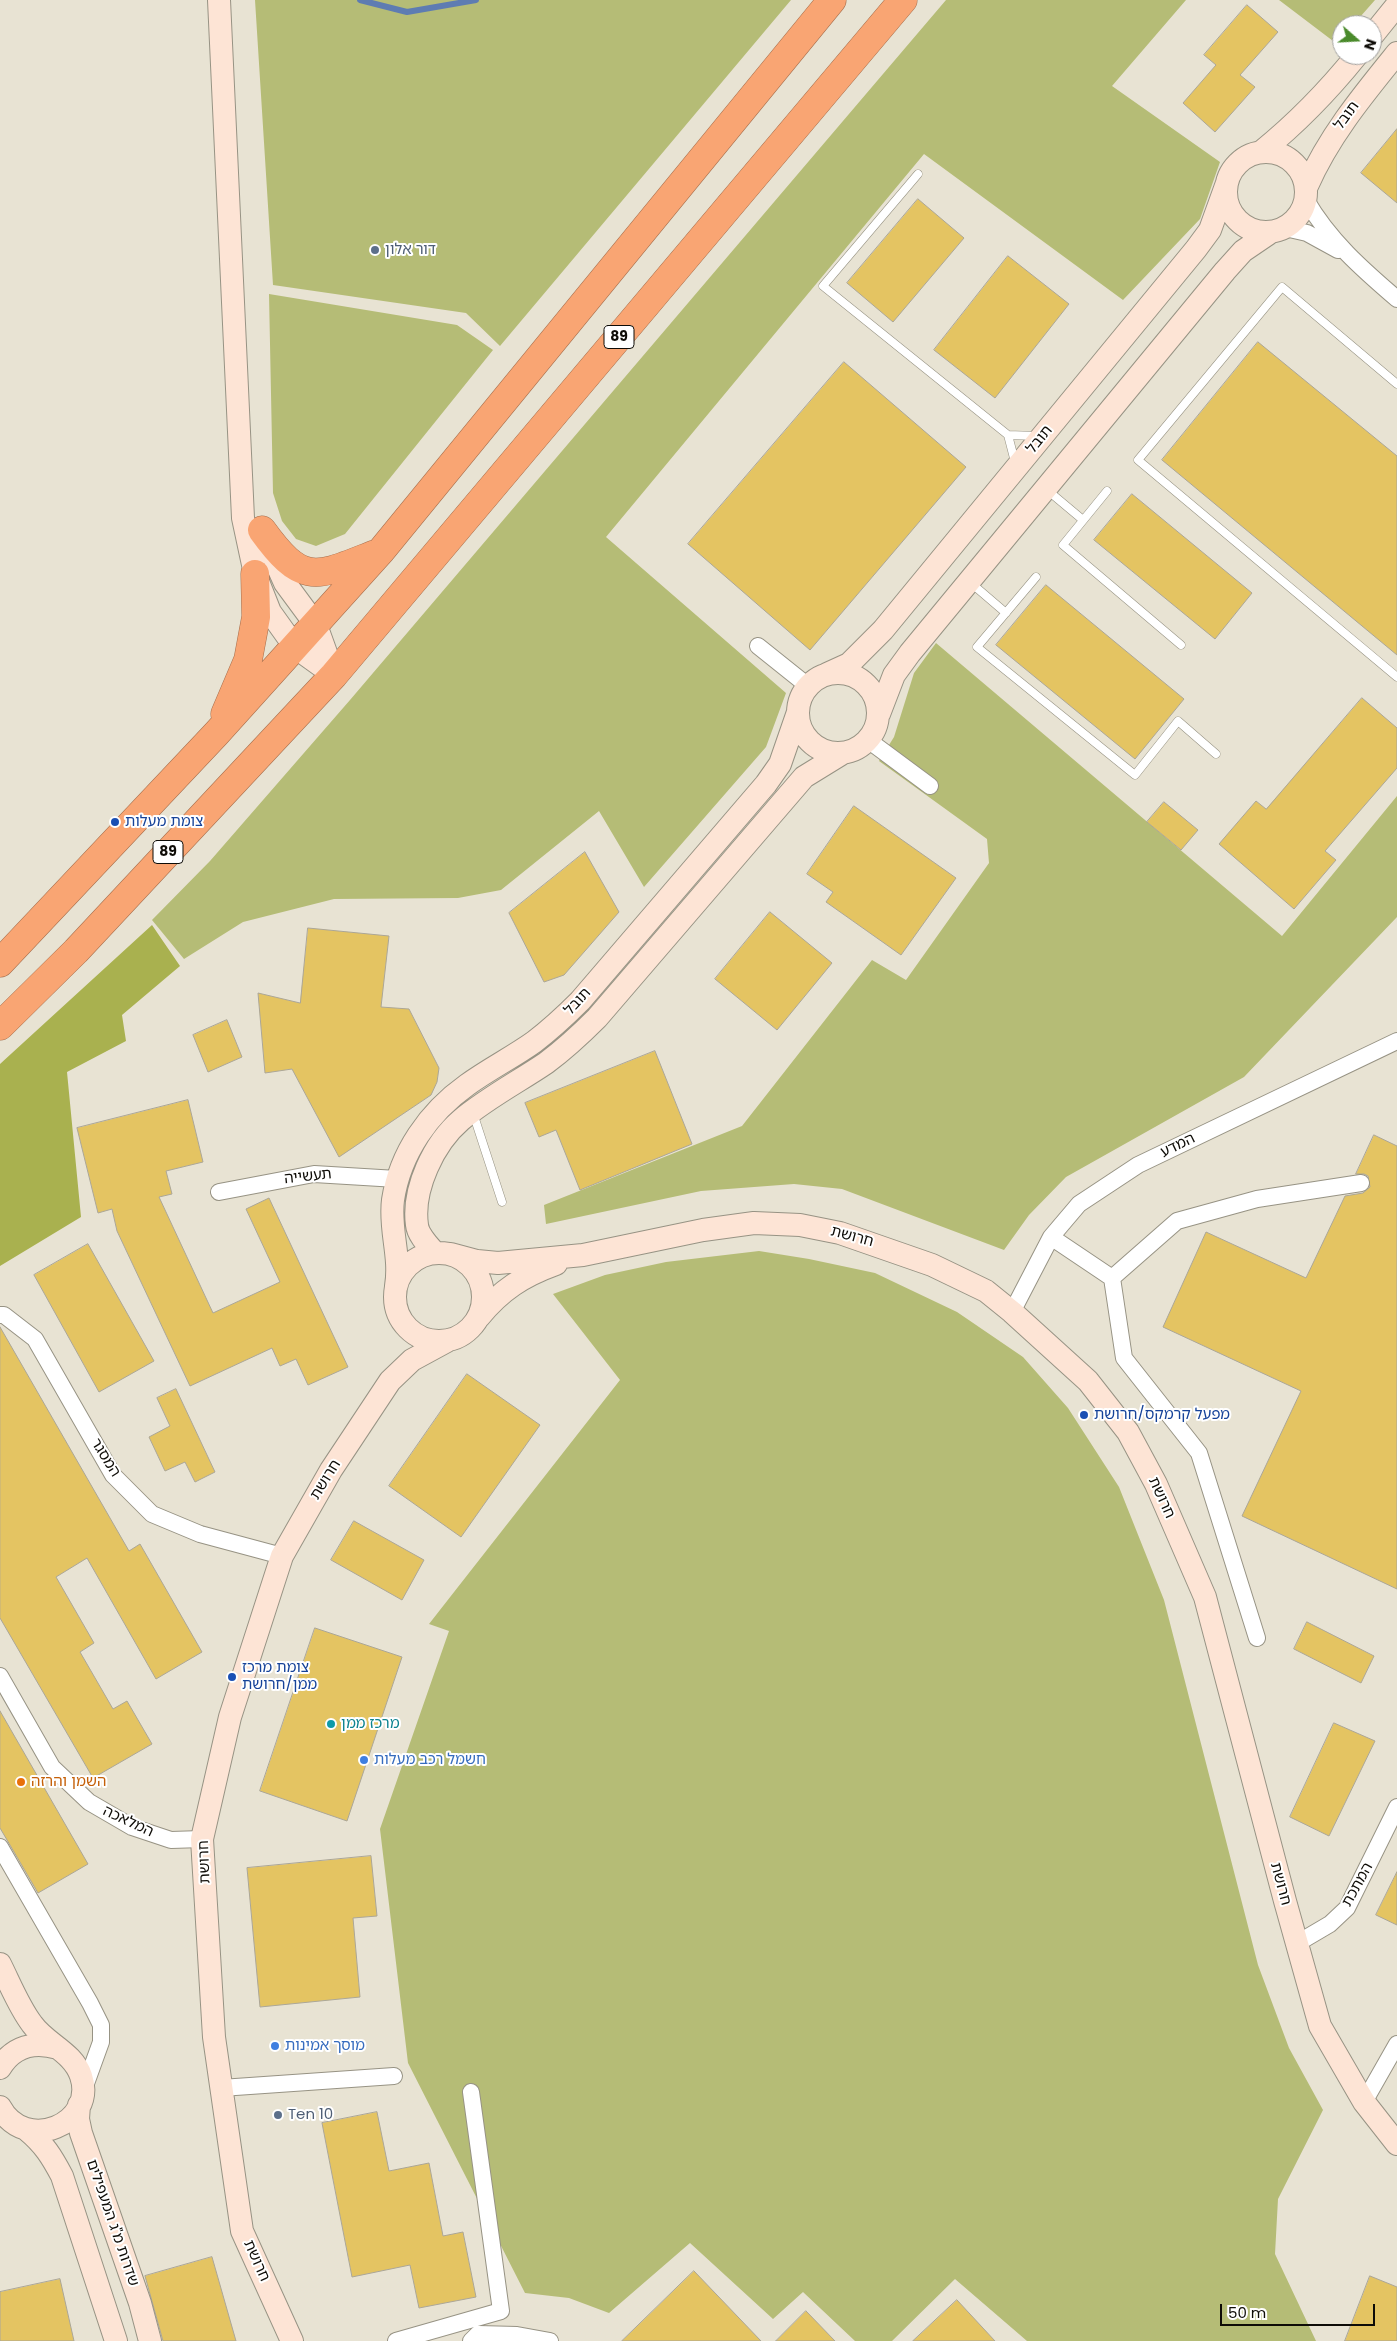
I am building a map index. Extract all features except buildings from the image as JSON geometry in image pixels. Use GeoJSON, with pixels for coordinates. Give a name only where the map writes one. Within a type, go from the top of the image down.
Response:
{"type":"FeatureCollection","features":[{"type":"Feature","properties":{"kind":"highway"},"geometry":{"type":"LineString","coordinates":[[0,963],[216,734],[381,551],[832,0]]}},
{"type":"Feature","properties":{"kind":"highway","name":"89"},"geometry":{"type":"LineString","coordinates":[[0,1026],[76,951],[334,675],[903,0]]}},
{"type":"Feature","properties":{"kind":"highway"},"geometry":{"type":"LineString","coordinates":[[262,530],[278,551],[295,567],[313,574],[329,572],[381,551]]}},
{"type":"Feature","properties":{"kind":"highway"},"geometry":{"type":"LineString","coordinates":[[216,734],[248,660],[256,617],[255,574]]}},
{"type":"Feature","properties":{"kind":"street"},"geometry":{"type":"LineString","coordinates":[[219,0],[243,518],[255,574],[270,612],[295,647],[334,675]]}},
{"type":"Feature","properties":{"kind":"street"},"geometry":{"type":"LineString","coordinates":[[1382,24],[1397,5]]}},
{"type":"Feature","properties":{"kind":"street","name":"תובל"},"geometry":{"type":"LineString","coordinates":[[1306,193],[1320,157],[1334,134],[1397,53]]}},
{"type":"Feature","properties":{"kind":"street","name":"תובל"},"geometry":{"type":"LineString","coordinates":[[1260,152],[1286,132],[1348,65]]}},
{"type":"Feature","properties":{"kind":"street"},"geometry":{"type":"LineString","coordinates":[[1347,255],[1307,233],[1278,230],[1257,231],[1244,226],[1234,216],[1226,197],[1226,184],[1232,170],[1247,156],[1260,152],[1275,152],[1294,161],[1302,173],[1306,193],[1319,223],[1347,255],[1397,299]]}},
{"type":"Feature","properties":{"kind":"street","name":"תובל"},"geometry":{"type":"LineString","coordinates":[[818,680],[849,664],[878,635],[1196,250],[1210,230],[1226,184]]}},
{"type":"Feature","properties":{"kind":"street"},"geometry":{"type":"LineString","coordinates":[[879,714],[872,690],[863,681],[852,675],[839,672],[818,680],[803,694],[798,712],[800,726],[807,738],[817,747],[830,752],[843,753],[861,746],[868,740],[876,728],[879,714],[894,674],[1225,271],[1243,251],[1278,230],[1300,213],[1306,193]]}},
{"type":"Feature","properties":{"kind":"street"},"geometry":{"type":"LineString","coordinates":[[239,445],[262,530],[285,583],[316,625],[334,675]]}},
{"type":"Feature","properties":{"kind":"street"},"geometry":{"type":"LineString","coordinates":[[758,646],[818,680]]}},
{"type":"Feature","properties":{"kind":"street","name":"תובל"},"geometry":{"type":"LineString","coordinates":[[396,1286],[399,1268],[393,1229],[393,1201],[397,1179],[408,1152],[418,1135],[443,1104],[467,1084],[540,1037],[580,1001],[766,784],[780,764],[798,712]]}},
{"type":"Feature","properties":{"kind":"street"},"geometry":{"type":"LineString","coordinates":[[868,740],[930,786]]}},
{"type":"Feature","properties":{"kind":"street","name":"תובל"},"geometry":{"type":"LineString","coordinates":[[443,1254],[425,1241],[417,1226],[420,1186],[430,1162],[442,1141],[459,1121],[570,1044],[597,1018],[804,777],[843,753]]}},
{"type":"Feature","properties":{"kind":"street","name":"המדע"},"geometry":{"type":"LineString","coordinates":[[1012,1312],[1051,1237],[1079,1204],[1138,1165],[1397,1041]]}},
{"type":"Feature","properties":{"kind":"street","name":"תעשייה"},"geometry":{"type":"LineString","coordinates":[[219,1192],[314,1174],[397,1179]]}},
{"type":"Feature","properties":{"kind":"street"},"geometry":{"type":"LineString","coordinates":[[1112,1278],[1177,1222],[1257,1200],[1361,1182]]}},
{"type":"Feature","properties":{"kind":"street","name":"חרושת"},"geometry":{"type":"LineString","coordinates":[[443,1254],[498,1263],[583,1254],[703,1230],[754,1223],[800,1225],[840,1233],[932,1264],[986,1291],[1088,1381],[1128,1432],[1160,1493],[1206,1597],[1296,1944],[1320,2026],[1364,2102],[1397,2144]]}},
{"type":"Feature","properties":{"kind":"street"},"geometry":{"type":"LineString","coordinates":[[1051,1237],[1112,1278],[1124,1358],[1199,1453],[1257,1638]]}},
{"type":"Feature","properties":{"kind":"street"},"geometry":{"type":"LineString","coordinates":[[443,1254],[463,1260],[473,1268],[480,1280],[483,1306],[478,1319],[470,1329],[447,1341],[435,1341],[418,1336],[404,1324],[398,1313],[395,1300],[396,1286],[402,1274],[411,1263],[422,1256],[443,1254]]}},
{"type":"Feature","properties":{"kind":"street","name":"חרושת"},"geometry":{"type":"LineString","coordinates":[[478,1319],[494,1298],[510,1285],[547,1267],[583,1254]]}},
{"type":"Feature","properties":{"kind":"street","name":"חרושת"},"geometry":{"type":"LineString","coordinates":[[390,1381],[400,1353],[402,1337],[398,1313]]}},
{"type":"Feature","properties":{"kind":"street","name":"המסגר"},"geometry":{"type":"LineString","coordinates":[[0,1315],[4,1315],[35,1339],[113,1475],[152,1514],[200,1534],[282,1556]]}},
{"type":"Feature","properties":{"kind":"street","name":"חרושת"},"geometry":{"type":"LineString","coordinates":[[292,2341],[242,2231],[214,2037],[202,1839],[230,1717],[282,1556],[321,1486],[390,1381],[412,1360],[447,1341]]}},
{"type":"Feature","properties":{"kind":"street","name":"המלאכה"},"geometry":{"type":"LineString","coordinates":[[0,1676],[52,1767],[89,1802],[132,1827],[171,1840],[202,1839]]}},
{"type":"Feature","properties":{"kind":"street","name":"המתכת"},"geometry":{"type":"LineString","coordinates":[[1296,1944],[1330,1924],[1347,1908],[1397,1807]]}},
{"type":"Feature","properties":{"kind":"street"},"geometry":{"type":"LineString","coordinates":[[0,1847],[101,2025],[101,2042],[81,2098],[71,2118],[59,2127],[42,2132],[10,2120]]}},
{"type":"Feature","properties":{"kind":"street"},"geometry":{"type":"LineString","coordinates":[[0,1964],[31,2023],[41,2036],[58,2048]]}},
{"type":"Feature","properties":{"kind":"street"},"geometry":{"type":"LineString","coordinates":[[0,2068],[10,2055],[23,2047],[44,2044],[58,2048]]}},
{"type":"Feature","properties":{"kind":"street"},"geometry":{"type":"LineString","coordinates":[[1364,2102],[1397,2044]]}},
{"type":"Feature","properties":{"kind":"street"},"geometry":{"type":"LineString","coordinates":[[0,2046],[0,2068]]}},
{"type":"Feature","properties":{"kind":"street","name":"שדרות מ\"ג המעפילים"},"geometry":{"type":"LineString","coordinates":[[58,2048],[70,2057],[81,2076],[81,2098],[78,2119],[81,2133],[140,2302],[150,2341]]}},
{"type":"Feature","properties":{"kind":"street"},"geometry":{"type":"LineString","coordinates":[[221,2088],[394,2076]]}},
{"type":"Feature","properties":{"kind":"street"},"geometry":{"type":"LineString","coordinates":[[396,2341],[500,2311],[471,2092]]}},
{"type":"Feature","properties":{"kind":"street"},"geometry":{"type":"LineString","coordinates":[[10,2120],[42,2143],[51,2154],[62,2176],[116,2341]]}},
{"type":"Feature","properties":{"kind":"street"},"geometry":{"type":"LineString","coordinates":[[471,2341],[478,2334],[517,2335],[550,2341]]}},
{"type":"Feature","properties":{"kind":"lane"},"geometry":{"type":"LineString","coordinates":[[918,174],[823,286],[1008,435],[1042,436]]}},
{"type":"Feature","properties":{"kind":"lane"},"geometry":{"type":"LineString","coordinates":[[1397,384],[1282,288],[1138,460],[1397,677]]}},
{"type":"Feature","properties":{"kind":"lane"},"geometry":{"type":"LineString","coordinates":[[1008,435],[1016,468]]}},
{"type":"Feature","properties":{"kind":"lane"},"geometry":{"type":"LineString","coordinates":[[1046,489],[1083,520]]}},
{"type":"Feature","properties":{"kind":"lane"},"geometry":{"type":"LineString","coordinates":[[1107,490],[1063,545],[1181,645]]}},
{"type":"Feature","properties":{"kind":"lane"},"geometry":{"type":"LineString","coordinates":[[1036,577],[977,647],[1135,775],[1178,721],[1216,754]]}},
{"type":"Feature","properties":{"kind":"lane"},"geometry":{"type":"LineString","coordinates":[[969,582],[1006,613]]}},
{"type":"Feature","properties":{"kind":"lane"},"geometry":{"type":"LineString","coordinates":[[472,1111],[502,1202]]}},
{"type":"Feature","properties":{"kind":"green space"},"geometry":{"type":"Polygon","coordinates":[[[255,0],[791,0],[500,346],[466,313],[273,285],[255,0]]]}},
{"type":"Feature","properties":{"kind":"green space"},"geometry":{"type":"Polygon","coordinates":[[[946,0],[1186,0],[1112,86],[1220,162],[1200,219],[1123,300],[924,154],[606,537],[786,693],[766,747],[644,887],[599,811],[501,890],[458,898],[334,899],[243,922],[184,959],[152,920],[210,861],[350,700],[946,0]]]}},
{"type":"Feature","properties":{"kind":"green space"},"geometry":{"type":"Polygon","coordinates":[[[1279,0],[1375,0],[1362,15],[1332,15],[1332,40],[1279,0]]]}},
{"type":"Feature","properties":{"kind":"green space"},"geometry":{"type":"Polygon","coordinates":[[[269,294],[457,325],[493,350],[345,534],[316,546],[296,539],[282,521],[273,493],[269,294]]]}},
{"type":"Feature","properties":{"kind":"green space"},"geometry":{"type":"Polygon","coordinates":[[[936,643],[1282,936],[1397,796],[1397,917],[1244,1077],[1066,1177],[1029,1215],[1004,1250],[842,1189],[794,1184],[701,1191],[546,1224],[544,1205],[742,1126],[872,960],[906,980],[989,863],[987,839],[879,761],[894,737],[914,673],[936,643]]]}},
{"type":"Feature","properties":{"kind":"green space"},"geometry":{"type":"Polygon","coordinates":[[[152,925],[180,966],[122,1015],[126,1041],[67,1072],[81,1217],[0,1266],[0,1064],[152,925]]]}},
{"type":"Feature","properties":{"kind":"green space"},"geometry":{"type":"Polygon","coordinates":[[[759,1251],[875,1273],[957,1312],[1023,1357],[1068,1408],[1119,1487],[1164,1600],[1258,1965],[1289,2048],[1323,2110],[1278,2199],[1275,2254],[1316,2341],[1027,2341],[955,2279],[892,2341],[855,2341],[803,2292],[773,2319],[690,2243],[609,2313],[569,2298],[525,2293],[408,2063],[380,1829],[449,1631],[429,1624],[620,1380],[553,1294],[605,1275],[666,1262],[759,1251]]]}},
{"type":"Feature","properties":{"kind":"waterway"},"geometry":{"type":"LineString","coordinates":[[360,0],[407,12],[476,0]]}},
{"type":"Feature","properties":{"kind":"place","name":"דור אלון"},"geometry":{"type":"Point","coordinates":[375,250]}},
{"type":"Feature","properties":{"kind":"place","name":"צומת מעלות"},"geometry":{"type":"Point","coordinates":[115,822]}},
{"type":"Feature","properties":{"kind":"place","name":"מפעל קרמקס/חרושת"},"geometry":{"type":"Point","coordinates":[1084,1415]}},
{"type":"Feature","properties":{"kind":"place","name":"צומת מרכז ממן/חרושת"},"geometry":{"type":"Point","coordinates":[232,1677]}},
{"type":"Feature","properties":{"kind":"place","name":"מרכז ממן"},"geometry":{"type":"Point","coordinates":[331,1724]}},
{"type":"Feature","properties":{"kind":"place","name":"חשמל רכב מעלות"},"geometry":{"type":"Point","coordinates":[364,1760]}},
{"type":"Feature","properties":{"kind":"place","name":"השמן והרזה"},"geometry":{"type":"Point","coordinates":[21,1782]}},
{"type":"Feature","properties":{"kind":"place","name":"מוסך אמינות"},"geometry":{"type":"Point","coordinates":[275,2046]}},
{"type":"Feature","properties":{"kind":"place","name":"Ten 10"},"geometry":{"type":"Point","coordinates":[278,2115]}}]}
